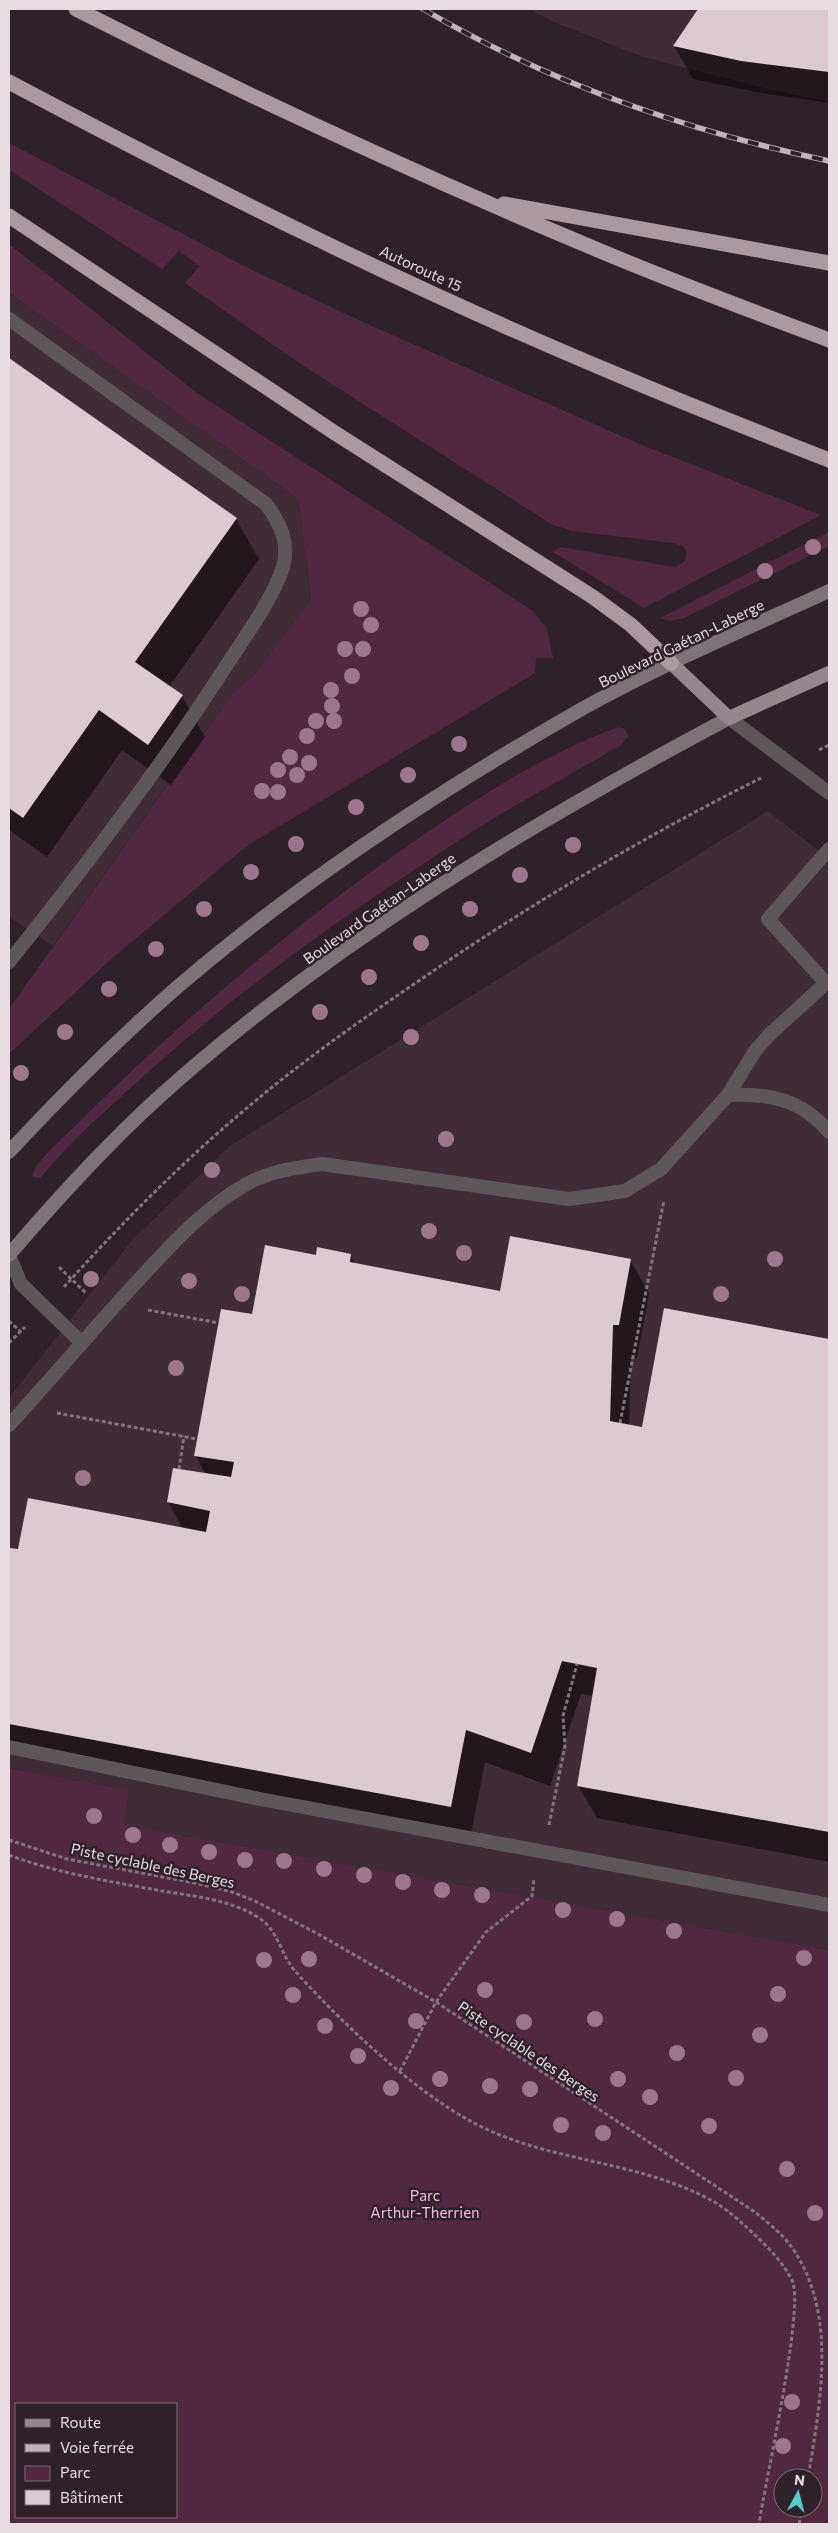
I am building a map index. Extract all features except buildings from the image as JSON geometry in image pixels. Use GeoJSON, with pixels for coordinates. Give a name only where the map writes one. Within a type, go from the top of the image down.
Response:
{"type":"FeatureCollection","features":[{"type":"Feature","properties":{"kind":"highway"},"geometry":{"type":"LineString","coordinates":[[76,9],[291,115],[478,199],[600,251],[829,340]]}},
{"type":"Feature","properties":{"kind":"highway","name":"Autoroute 15"},"geometry":{"type":"LineString","coordinates":[[9,82],[226,194],[433,293],[621,377],[829,460]]}},
{"type":"Feature","properties":{"kind":"highway"},"geometry":{"type":"LineString","coordinates":[[478,199],[829,263]]}},
{"type":"Feature","properties":{"kind":"highway"},"geometry":{"type":"LineString","coordinates":[[9,216],[335,433],[593,597],[631,625],[671,663]]}},
{"type":"Feature","properties":{"kind":"main road","name":"Boulevard Gaétan-Laberge"},"geometry":{"type":"LineString","coordinates":[[9,1152],[125,1035],[175,990],[318,877],[514,750],[581,710],[671,663],[829,591]]}},
{"type":"Feature","properties":{"kind":"main road"},"geometry":{"type":"LineString","coordinates":[[671,663],[729,718]]}},
{"type":"Feature","properties":{"kind":"main road","name":"Boulevard Gaétan-Laberge"},"geometry":{"type":"LineString","coordinates":[[9,1255],[103,1151],[159,1098],[247,1023],[301,982],[401,912],[499,848],[598,791],[621,775],[729,718],[829,673]]}},
{"type":"Feature","properties":{"kind":"lane"},"geometry":{"type":"LineString","coordinates":[[9,319],[266,504],[277,519],[283,534],[286,551],[283,568],[256,619],[212,688],[97,852],[9,962]]}},
{"type":"Feature","properties":{"kind":"lane"},"geometry":{"type":"LineString","coordinates":[[729,718],[829,793]]}},
{"type":"Feature","properties":{"kind":"lane"},"geometry":{"type":"LineString","coordinates":[[9,1425],[82,1342],[186,1230],[215,1204],[247,1184],[284,1170],[322,1164],[569,1199],[625,1191],[661,1169],[728,1096],[760,1046],[826,983],[768,919],[829,849]]}},
{"type":"Feature","properties":{"kind":"lane"},"geometry":{"type":"LineString","coordinates":[[728,1096],[756,1094],[786,1100],[811,1114],[829,1132]]}},
{"type":"Feature","properties":{"kind":"lane"},"geometry":{"type":"LineString","coordinates":[[9,1255],[21,1284],[82,1342]]}},
{"type":"Feature","properties":{"kind":"lane"},"geometry":{"type":"LineString","coordinates":[[9,1746],[260,1799],[829,1905]]}},
{"type":"Feature","properties":{"kind":"path"},"geometry":{"type":"LineString","coordinates":[[61,1290],[132,1215],[206,1144],[281,1080],[333,1040],[444,963],[566,884],[747,785]]}},
{"type":"Feature","properties":{"kind":"path"},"geometry":{"type":"LineString","coordinates":[[620,1423],[653,1248]]}},
{"type":"Feature","properties":{"kind":"path"},"geometry":{"type":"LineString","coordinates":[[59,1267],[91,1298]]}},
{"type":"Feature","properties":{"kind":"path"},"geometry":{"type":"LineString","coordinates":[[142,1309],[218,1323]]}},
{"type":"Feature","properties":{"kind":"path"},"geometry":{"type":"LineString","coordinates":[[9,1321],[21,1332],[9,1343]]}},
{"type":"Feature","properties":{"kind":"path"},"geometry":{"type":"LineString","coordinates":[[52,1412],[197,1439]]}},
{"type":"Feature","properties":{"kind":"path"},"geometry":{"type":"LineString","coordinates":[[179,1469],[184,1436]]}},
{"type":"Feature","properties":{"kind":"path"},"geometry":{"type":"LineString","coordinates":[[550,1822],[566,1746],[563,1716],[577,1664]]}},
{"type":"Feature","properties":{"kind":"path","name":"Piste cyclable des Berges"},"geometry":{"type":"LineString","coordinates":[[9,1840],[68,1859],[195,1883],[240,1895],[318,1934],[436,2002],[617,2123],[721,2188],[775,2229],[792,2248],[809,2276],[820,2319],[820,2390],[809,2468]]}},
{"type":"Feature","properties":{"kind":"path"},"geometry":{"type":"LineString","coordinates":[[9,1855],[41,1867],[84,1877],[201,1898],[238,1908],[261,1919],[276,1936],[292,1967],[328,2006],[400,2071],[435,2099],[475,2124],[528,2147],[603,2163],[674,2183],[711,2200],[743,2224],[778,2260],[793,2283],[793,2330],[759,2524]]}},
{"type":"Feature","properties":{"kind":"path"},"geometry":{"type":"LineString","coordinates":[[400,2071],[436,2002],[486,1932],[532,1896]]}},
{"type":"Feature","properties":{"kind":"shaded area"},"geometry":{"type":"Polygon","coordinates":[[[528,9],[829,9],[829,102],[764,88],[643,57],[559,24],[528,9]]]}},
{"type":"Feature","properties":{"kind":"shaded area"},"geometry":{"type":"Polygon","coordinates":[[[9,293],[298,499],[311,601],[254,675],[235,690],[53,946],[9,917],[9,293]]]}},
{"type":"Feature","properties":{"kind":"shaded area"},"geometry":{"type":"Polygon","coordinates":[[[768,811],[829,859],[829,1950],[123,1825],[129,1790],[9,1768],[9,1398],[133,1239],[230,1146],[768,811]]]}},
{"type":"Feature","properties":{"kind":"green space"},"geometry":{"type":"Polygon","coordinates":[[[9,143],[248,268],[365,323],[642,445],[821,515],[644,608],[553,552],[561,547],[675,567],[684,562],[687,553],[683,546],[674,543],[572,531],[551,524],[299,363],[185,283],[200,266],[179,251],[162,269],[9,170],[9,143]]]}},
{"type":"Feature","properties":{"kind":"green space"},"geometry":{"type":"Polygon","coordinates":[[[9,244],[197,393],[533,611],[547,629],[553,658],[536,658],[535,673],[248,845],[110,960],[9,1054],[9,1009],[235,690],[254,675],[311,600],[298,499],[9,293],[9,244]]]}},
{"type":"Feature","properties":{"kind":"green space"},"geometry":{"type":"Polygon","coordinates":[[[829,532],[829,546],[684,618],[670,621],[660,618],[829,532]]]}},
{"type":"Feature","properties":{"kind":"green space"},"geometry":{"type":"Polygon","coordinates":[[[619,727],[625,729],[628,736],[621,745],[464,837],[375,896],[288,958],[164,1058],[91,1124],[41,1178],[33,1177],[37,1166],[49,1151],[164,1041],[259,959],[357,882],[497,787],[577,744],[619,727]]]}},
{"type":"Feature","properties":{"kind":"green space","name":"Parc Arthur-Therrien"},"geometry":{"type":"Polygon","coordinates":[[[9,1768],[129,1790],[124,1825],[829,1950],[829,2524],[9,2524],[9,1768]]]}},
{"type":"Feature","properties":{"kind":"railway"},"geometry":{"type":"LineString","coordinates":[[423,9],[471,36],[569,82],[671,119],[723,135],[829,161]]}}]}
